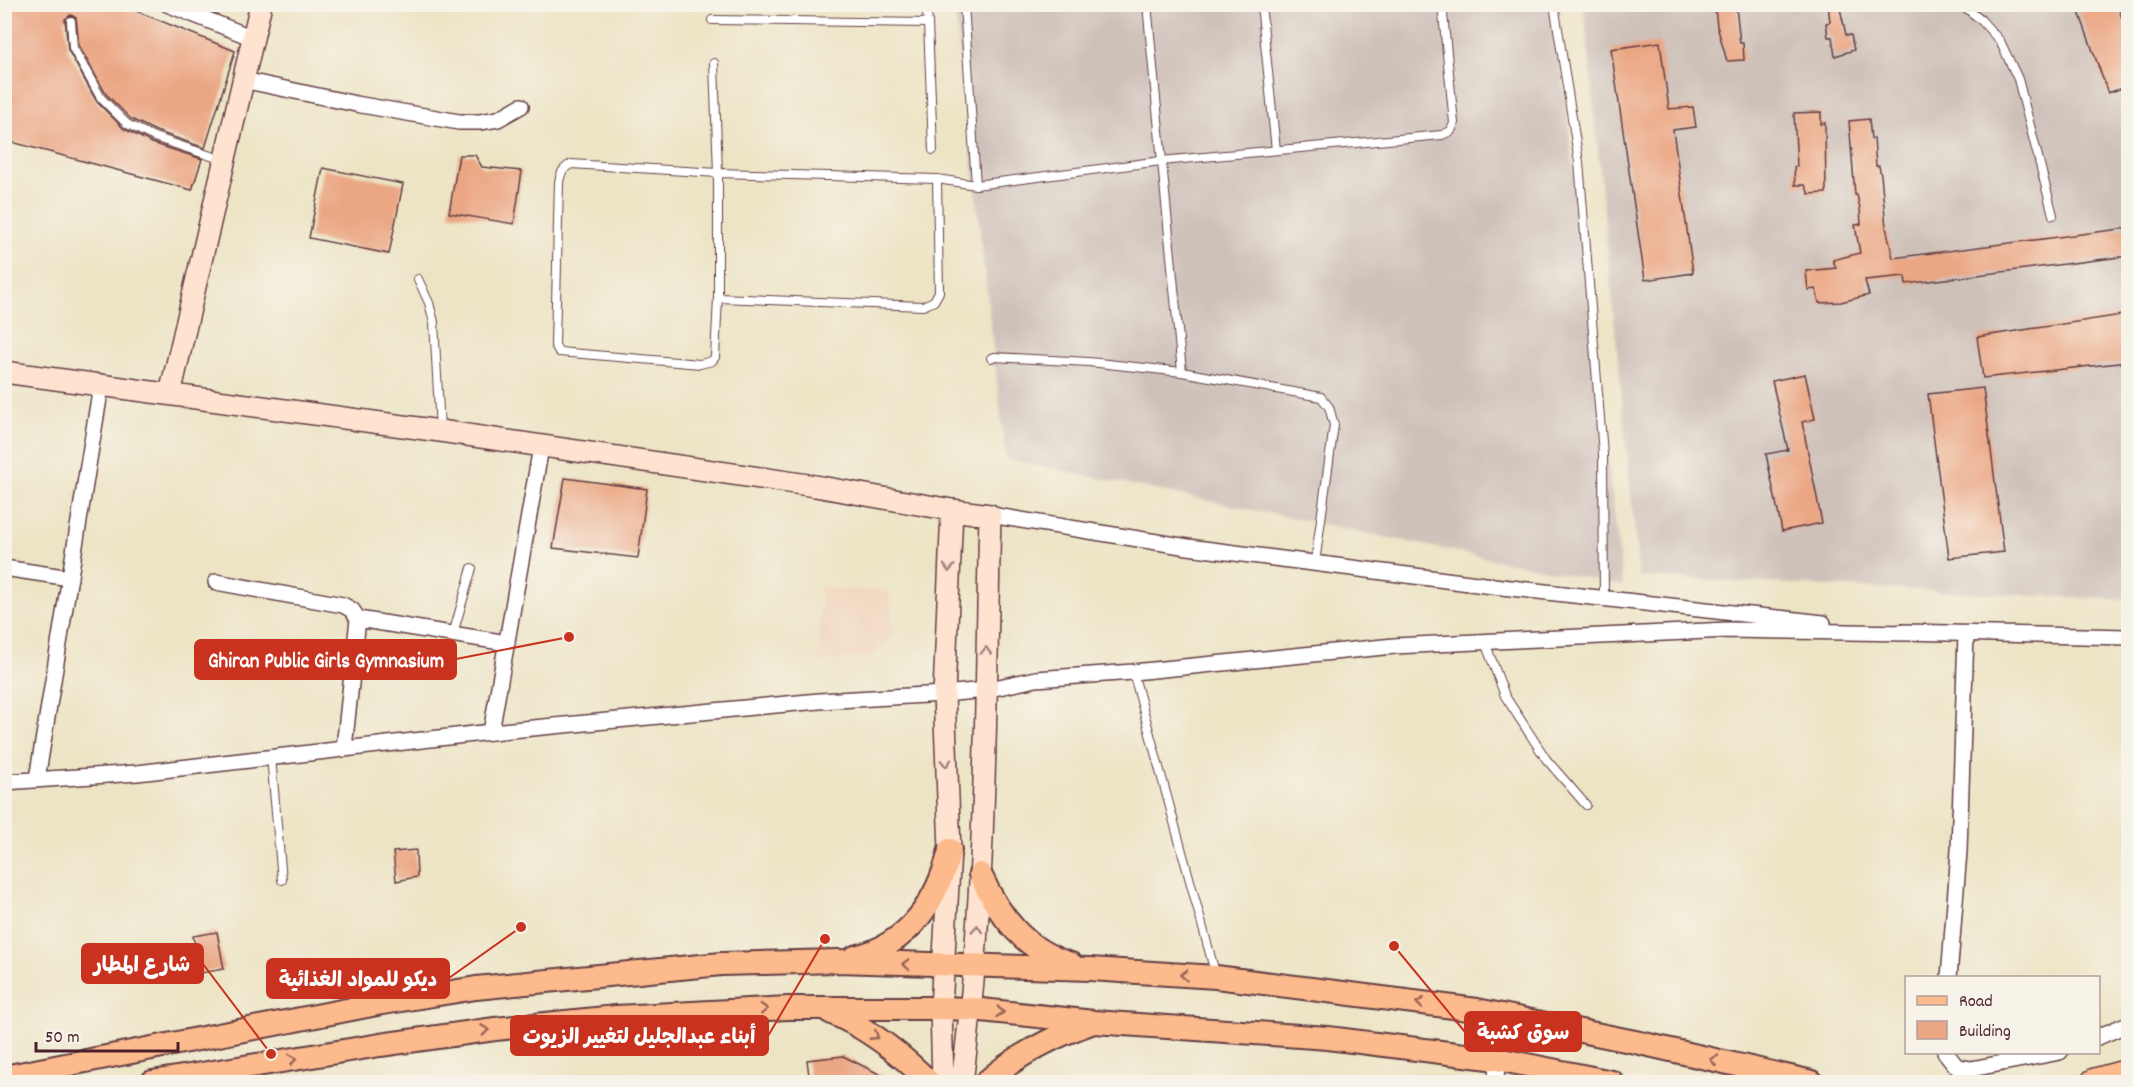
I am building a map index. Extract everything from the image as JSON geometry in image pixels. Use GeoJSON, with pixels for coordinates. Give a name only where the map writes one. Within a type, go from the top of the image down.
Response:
{"type":"FeatureCollection","features":[{"type":"Feature","properties":{"kind":"highway"},"geometry":{"type":"LineString","coordinates":[[2096,1083],[2128,1073]]}},
{"type":"Feature","properties":{"kind":"main road"},"geometry":{"type":"LineString","coordinates":[[838,961],[861,956],[883,946],[903,933],[921,916],[935,896],[950,850]]}},
{"type":"Feature","properties":{"kind":"main road"},"geometry":{"type":"LineString","coordinates":[[980,874],[993,902],[1011,927],[1034,947],[1060,961],[1090,969]]}},
{"type":"Feature","properties":{"kind":"main road"},"geometry":{"type":"LineString","coordinates":[[4,1077],[355,1008],[476,988],[721,964],[838,961],[1090,969],[1216,977],[1477,1011],[1640,1043],[1812,1083]]}},
{"type":"Feature","properties":{"kind":"main road"},"geometry":{"type":"LineString","coordinates":[[167,1081],[380,1045],[495,1029],[616,1017],[788,1008],[941,1008],[972,1009],[1094,1022],[1328,1038],[1497,1059],[1612,1083]]}},
{"type":"Feature","properties":{"kind":"main road"},"geometry":{"type":"LineString","coordinates":[[823,1009],[843,1017],[898,1052],[929,1083]]}},
{"type":"Feature","properties":{"kind":"main road"},"geometry":{"type":"LineString","coordinates":[[986,1083],[1030,1050],[1062,1034],[1094,1022]]}},
{"type":"Feature","properties":{"kind":"street"},"geometry":{"type":"LineString","coordinates":[[167,4],[253,38]]}},
{"type":"Feature","properties":{"kind":"street"},"geometry":{"type":"LineString","coordinates":[[170,394],[261,4]]}},
{"type":"Feature","properties":{"kind":"street"},"geometry":{"type":"LineString","coordinates":[[243,80],[459,123],[498,119],[521,106]]}},
{"type":"Feature","properties":{"kind":"street"},"geometry":{"type":"LineString","coordinates":[[4,372],[440,431],[815,486],[1188,547],[1909,633]]}},
{"type":"Feature","properties":{"kind":"street"},"geometry":{"type":"LineString","coordinates":[[37,779],[101,386]]}},
{"type":"Feature","properties":{"kind":"street"},"geometry":{"type":"LineString","coordinates":[[491,732],[541,447]]}},
{"type":"Feature","properties":{"kind":"street"},"geometry":{"type":"LineString","coordinates":[[942,1083],[941,1008],[950,850],[944,694],[952,510]]}},
{"type":"Feature","properties":{"kind":"street"},"geometry":{"type":"LineString","coordinates":[[962,1083],[972,1009],[980,874],[990,515]]}},
{"type":"Feature","properties":{"kind":"street"},"geometry":{"type":"LineString","coordinates":[[4,568],[70,578]]}},
{"type":"Feature","properties":{"kind":"street"},"geometry":{"type":"LineString","coordinates":[[216,582],[344,605],[352,610],[358,618],[344,748]]}},
{"type":"Feature","properties":{"kind":"street"},"geometry":{"type":"LineString","coordinates":[[358,618],[507,643]]}},
{"type":"Feature","properties":{"kind":"street"},"geometry":{"type":"LineString","coordinates":[[4,782],[136,773],[491,732],[819,701],[985,690],[1036,679],[1133,672],[1394,646],[1728,630],[2128,637]]}},
{"type":"Feature","properties":{"kind":"street"},"geometry":{"type":"LineString","coordinates":[[1949,976],[1959,851],[1966,634]]}},
{"type":"Feature","properties":{"kind":"street"},"geometry":{"type":"LineString","coordinates":[[2100,1036],[2128,1024]]}},
{"type":"Feature","properties":{"kind":"street"},"geometry":{"type":"LineString","coordinates":[[1946,1054],[1957,1067],[1971,1069],[2054,1054]]}},
{"type":"Feature","properties":{"kind":"street"},"geometry":{"type":"LineString","coordinates":[[1496,1083],[1497,1059]]}},
{"type":"Feature","properties":{"kind":"lane"},"geometry":{"type":"LineString","coordinates":[[926,4],[933,150]]}},
{"type":"Feature","properties":{"kind":"lane"},"geometry":{"type":"LineString","coordinates":[[964,4],[976,185]]}},
{"type":"Feature","properties":{"kind":"lane"},"geometry":{"type":"LineString","coordinates":[[1147,4],[1182,372]]}},
{"type":"Feature","properties":{"kind":"lane"},"geometry":{"type":"LineString","coordinates":[[1261,4],[1276,150]]}},
{"type":"Feature","properties":{"kind":"lane"},"geometry":{"type":"LineString","coordinates":[[714,63],[718,173],[718,298],[715,357],[707,363],[563,354],[555,348],[559,182],[565,167],[571,164],[718,173],[937,179],[976,185],[1161,161],[1442,135],[1451,131],[1454,123],[1443,4]]}},
{"type":"Feature","properties":{"kind":"lane"},"geometry":{"type":"LineString","coordinates":[[1554,4],[1580,162],[1603,454],[1604,598]]}},
{"type":"Feature","properties":{"kind":"lane"},"geometry":{"type":"LineString","coordinates":[[1961,4],[1981,20],[2000,41],[2018,79],[2053,215]]}},
{"type":"Feature","properties":{"kind":"lane"},"geometry":{"type":"LineString","coordinates":[[712,20],[928,23]]}},
{"type":"Feature","properties":{"kind":"lane"},"geometry":{"type":"LineString","coordinates":[[72,21],[73,48],[101,98],[127,124],[154,137],[224,160]]}},
{"type":"Feature","properties":{"kind":"lane"},"geometry":{"type":"LineString","coordinates":[[718,298],[922,306],[934,301],[939,292],[937,179]]}},
{"type":"Feature","properties":{"kind":"lane"},"geometry":{"type":"LineString","coordinates":[[418,279],[429,303],[434,322],[440,431]]}},
{"type":"Feature","properties":{"kind":"lane"},"geometry":{"type":"LineString","coordinates":[[991,358],[1089,362],[1182,372],[1322,397],[1329,407],[1334,425],[1315,563]]}},
{"type":"Feature","properties":{"kind":"lane"},"geometry":{"type":"LineString","coordinates":[[453,634],[472,568]]}},
{"type":"Feature","properties":{"kind":"lane"},"geometry":{"type":"LineString","coordinates":[[1485,640],[1505,696],[1546,759],[1586,805]]}},
{"type":"Feature","properties":{"kind":"lane"},"geometry":{"type":"LineString","coordinates":[[1133,672],[1216,977]]}},
{"type":"Feature","properties":{"kind":"lane"},"geometry":{"type":"LineString","coordinates":[[271,757],[282,880]]}},
{"type":"Feature","properties":{"kind":"shaded area"},"geometry":{"type":"Polygon","coordinates":[[[1589,4],[2128,5],[2128,600],[1639,577],[1584,6],[1589,4]]]}},
{"type":"Feature","properties":{"kind":"shaded area"},"geometry":{"type":"Polygon","coordinates":[[[954,5],[1554,5],[1623,586],[1006,459],[954,5]]]}},
{"type":"Feature","properties":{"kind":"shaded area"},"geometry":{"type":"Polygon","coordinates":[[[821,588],[889,590],[893,634],[871,656],[818,662],[821,588]]]}},
{"type":"Feature","properties":{"kind":"building"},"geometry":{"type":"Polygon","coordinates":[[[4,4],[119,4],[235,51],[205,148],[156,131],[131,119],[106,94],[79,46],[76,18],[71,15],[65,19],[68,50],[97,102],[124,129],[152,143],[202,159],[192,190],[4,140],[4,4]]]}},
{"type":"Feature","properties":{"kind":"building"},"geometry":{"type":"Polygon","coordinates":[[[1839,4],[1846,35],[1851,35],[1854,50],[1835,56],[1832,37],[1828,37],[1826,23],[1830,22],[1828,5],[1839,4]]]}},
{"type":"Feature","properties":{"kind":"building"},"geometry":{"type":"Polygon","coordinates":[[[2100,4],[2117,4],[2128,35],[2128,86],[2108,93],[2079,12],[2100,4]]]}},
{"type":"Feature","properties":{"kind":"building"},"geometry":{"type":"Polygon","coordinates":[[[1736,6],[1744,60],[1727,61],[1717,26],[1715,9],[1736,6]]]}},
{"type":"Feature","properties":{"kind":"building"},"geometry":{"type":"Polygon","coordinates":[[[1660,42],[1669,109],[1693,107],[1696,127],[1673,130],[1693,273],[1645,280],[1611,49],[1660,42]]]}},
{"type":"Feature","properties":{"kind":"building"},"geometry":{"type":"Polygon","coordinates":[[[1821,112],[1821,124],[1825,123],[1826,193],[1809,194],[1805,185],[1795,185],[1794,167],[1797,166],[1794,113],[1821,112]]]}},
{"type":"Feature","properties":{"kind":"building"},"geometry":{"type":"Polygon","coordinates":[[[1869,119],[1871,139],[1874,138],[1876,166],[1879,166],[1881,175],[1886,227],[1893,258],[2128,228],[2128,256],[1906,284],[1905,276],[1865,280],[1869,295],[1841,302],[1819,303],[1816,289],[1808,290],[1806,271],[1836,268],[1833,260],[1860,253],[1855,225],[1861,224],[1860,208],[1857,195],[1855,195],[1849,121],[1869,119]]]}},
{"type":"Feature","properties":{"kind":"building"},"geometry":{"type":"Polygon","coordinates":[[[459,155],[475,155],[482,167],[522,171],[514,224],[449,213],[459,155]]]}},
{"type":"Feature","properties":{"kind":"building"},"geometry":{"type":"Polygon","coordinates":[[[323,168],[403,184],[389,254],[309,238],[323,168]]]}},
{"type":"Feature","properties":{"kind":"building"},"geometry":{"type":"Polygon","coordinates":[[[2128,314],[2128,362],[1983,378],[1977,337],[2128,314]]]}},
{"type":"Feature","properties":{"kind":"building"},"geometry":{"type":"Polygon","coordinates":[[[1805,374],[1815,419],[1802,422],[1822,523],[1782,531],[1766,454],[1788,450],[1772,381],[1805,374]]]}},
{"type":"Feature","properties":{"kind":"building"},"geometry":{"type":"Polygon","coordinates":[[[1983,388],[2004,552],[1949,558],[1928,394],[1983,388]]]}},
{"type":"Feature","properties":{"kind":"building"},"geometry":{"type":"Polygon","coordinates":[[[565,478],[647,489],[638,558],[553,548],[565,478]]]}},
{"type":"Feature","properties":{"kind":"building"},"geometry":{"type":"Polygon","coordinates":[[[416,850],[417,877],[396,881],[393,852],[416,850]]]}},
{"type":"Feature","properties":{"kind":"building"},"geometry":{"type":"Polygon","coordinates":[[[217,932],[224,969],[201,973],[193,936],[217,932]]]}},
{"type":"Feature","properties":{"kind":"building"},"geometry":{"type":"Polygon","coordinates":[[[843,1056],[897,1083],[810,1083],[807,1060],[843,1056]]]}},
{"type":"Feature","properties":{"kind":"place","name":"Ghiran Public Girls Gymnasium"},"geometry":{"type":"Point","coordinates":[569,637]}},
{"type":"Feature","properties":{"kind":"place","name":"ديكو للمواد الغذائية"},"geometry":{"type":"Point","coordinates":[521,927]}},
{"type":"Feature","properties":{"kind":"place","name":"أبناء عبدالجليل لتغيير الزيوت"},"geometry":{"type":"Point","coordinates":[825,939]}},
{"type":"Feature","properties":{"kind":"place","name":"سوق كشبة"},"geometry":{"type":"Point","coordinates":[1394,946]}},
{"type":"Feature","properties":{"kind":"place","name":"شارع المطار"},"geometry":{"type":"Point","coordinates":[271,1054]}}]}
